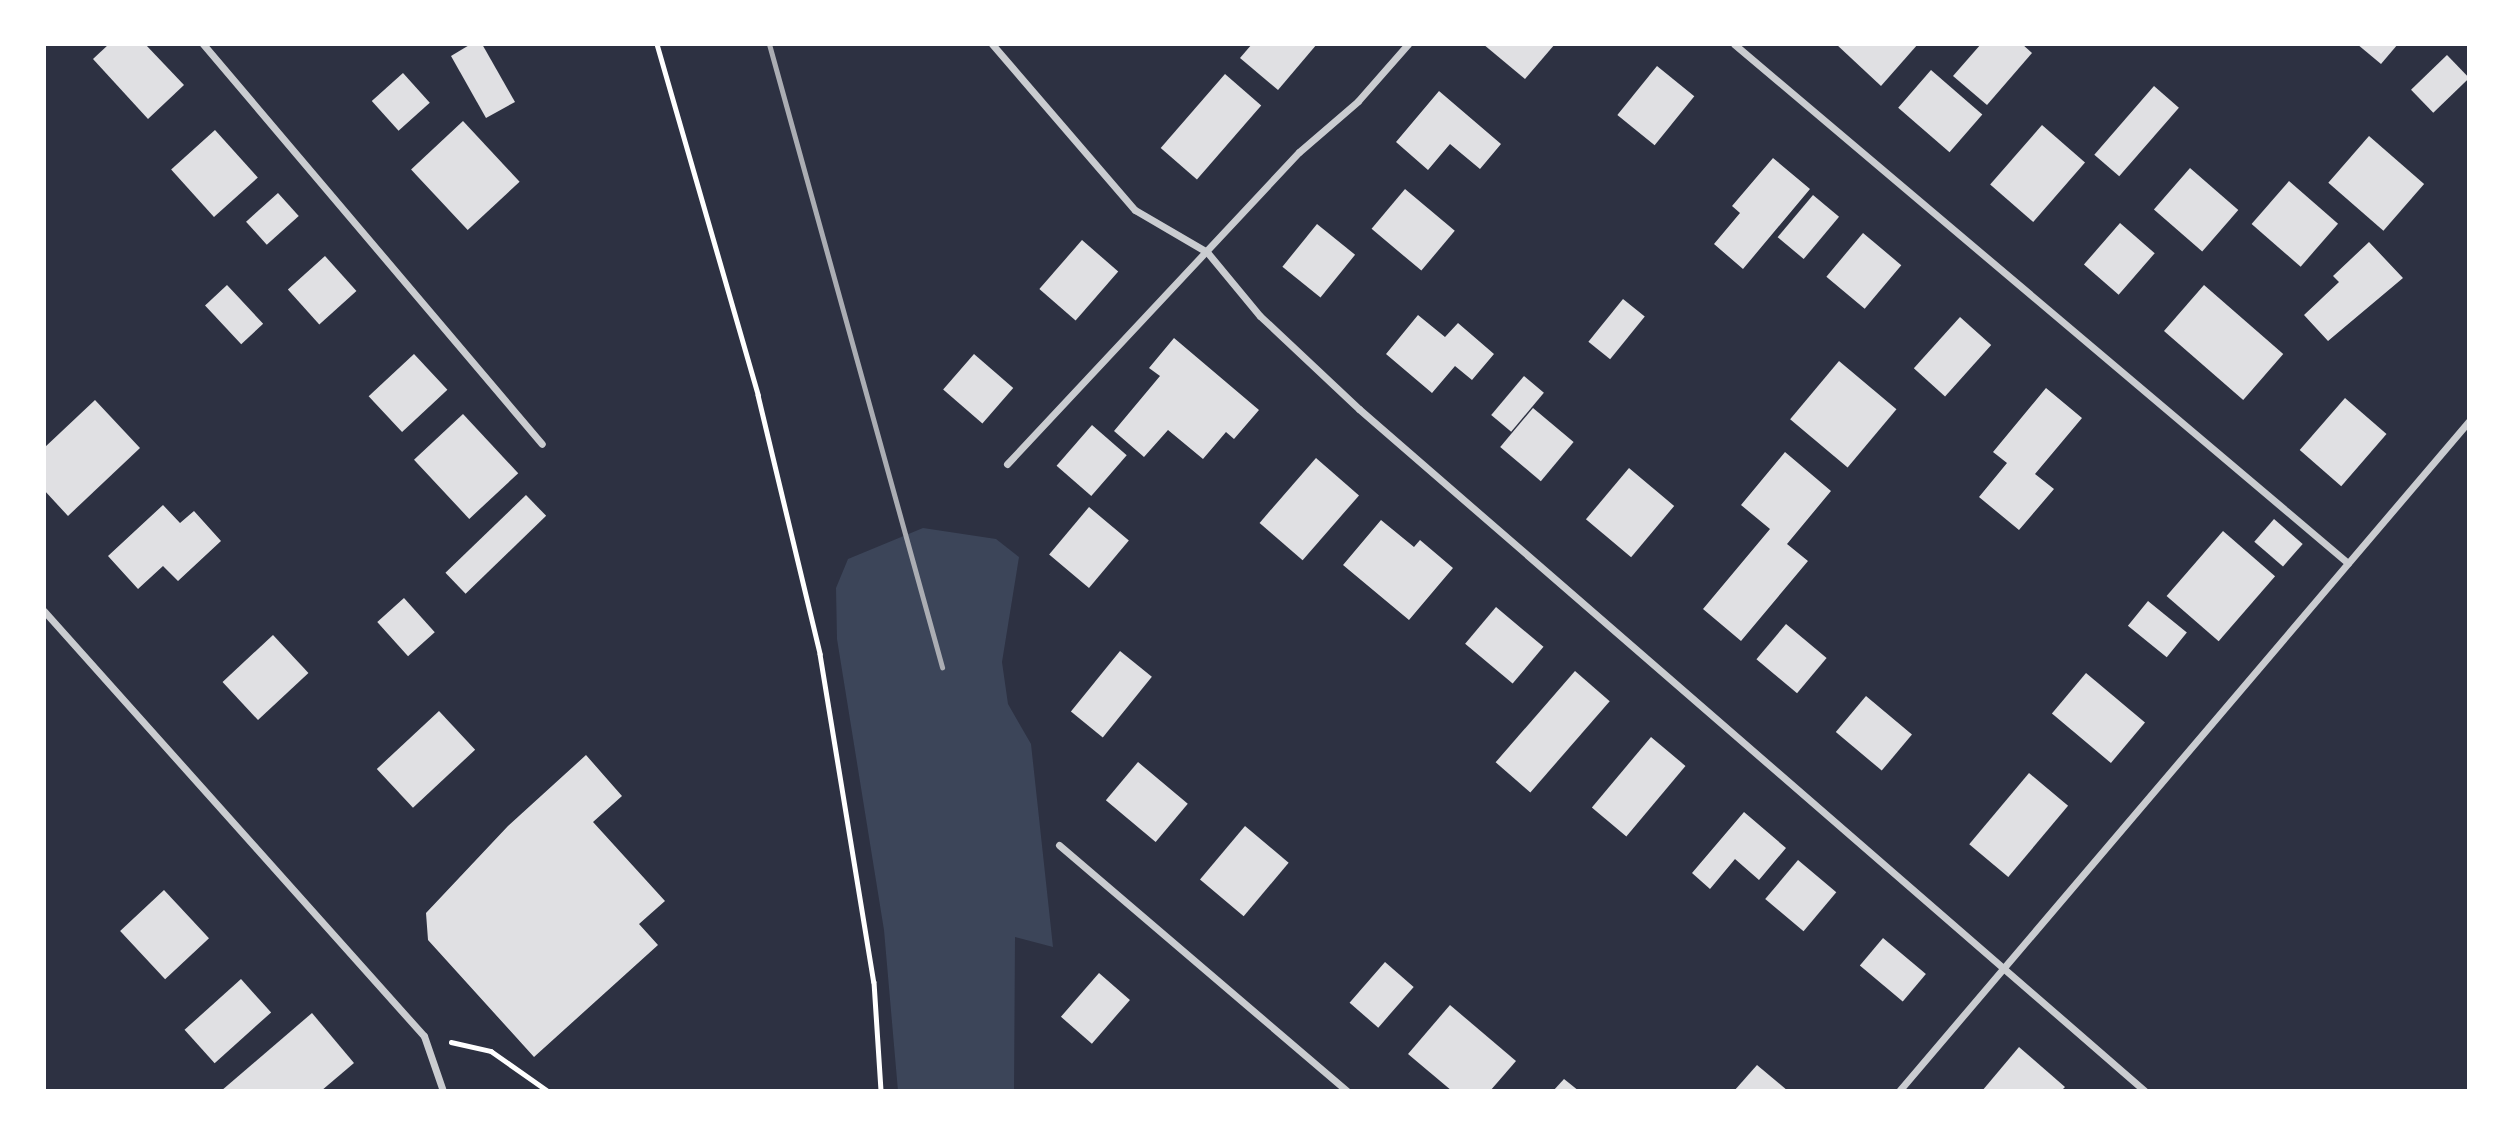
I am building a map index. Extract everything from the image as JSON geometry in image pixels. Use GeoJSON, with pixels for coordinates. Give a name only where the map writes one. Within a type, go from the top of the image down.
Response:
{"type":"FeatureCollection","features":[{"type":"Feature","properties":{"kind":"street"},"geometry":{"type":"LineString","coordinates":[[203,44],[542,444]]}},
{"type":"Feature","properties":{"kind":"street"},"geometry":{"type":"LineString","coordinates":[[992,44],[1135,210],[1207,252],[1260,316],[1359,409],[2146,1091]]}},
{"type":"Feature","properties":{"kind":"street"},"geometry":{"type":"LineString","coordinates":[[1007,464],[1299,152],[1358,101],[1408,44]]}},
{"type":"Feature","properties":{"kind":"street"},"geometry":{"type":"LineString","coordinates":[[1734,44],[2348,563]]}},
{"type":"Feature","properties":{"kind":"street"},"geometry":{"type":"LineString","coordinates":[[1899,1091],[2005,970],[2469,421]]}},
{"type":"Feature","properties":{"kind":"street"},"geometry":{"type":"LineString","coordinates":[[44,611],[424,1036],[443,1091]]}},
{"type":"Feature","properties":{"kind":"street"},"geometry":{"type":"LineString","coordinates":[[1059,845],[1347,1091]]}},
{"type":"Feature","properties":{"kind":"path"},"geometry":{"type":"LineString","coordinates":[[657,44],[758,395],[820,654],[874,982],[881,1091]]}},
{"type":"Feature","properties":{"kind":"path"},"geometry":{"type":"LineString","coordinates":[[424,1036],[491,1051],[548,1091]]}},
{"type":"Feature","properties":{"kind":"shaded area"},"geometry":{"type":"Polygon","coordinates":[[[923,528],[996,539],[1019,557],[1002,662],[1008,704],[1031,744],[1053,947],[1015,937],[1014,1091],[898,1091],[884,930],[837,639],[836,588],[848,559],[923,528]]]}},
{"type":"Feature","properties":{"kind":"building"},"geometry":{"type":"Polygon","coordinates":[[[109,44],[145,44],[184,85],[148,119],[93,59],[109,44]]]}},
{"type":"Feature","properties":{"kind":"building"},"geometry":{"type":"Polygon","coordinates":[[[471,44],[482,44],[515,102],[486,118],[451,56],[471,44]]]}},
{"type":"Feature","properties":{"kind":"building"},"geometry":{"type":"Polygon","coordinates":[[[1252,44],[1317,44],[1278,90],[1240,58],[1252,44]]]}},
{"type":"Feature","properties":{"kind":"building"},"geometry":{"type":"Polygon","coordinates":[[[1483,44],[1555,44],[1525,79],[1483,44]]]}},
{"type":"Feature","properties":{"kind":"building"},"geometry":{"type":"Polygon","coordinates":[[[1836,44],[1918,44],[1881,86],[1836,44]]]}},
{"type":"Feature","properties":{"kind":"building"},"geometry":{"type":"Polygon","coordinates":[[[1981,44],[2022,44],[2032,53],[1987,105],[1953,76],[1981,44]]]}},
{"type":"Feature","properties":{"kind":"building"},"geometry":{"type":"Polygon","coordinates":[[[2357,44],[2398,44],[2381,64],[2357,44]]]}},
{"type":"Feature","properties":{"kind":"building"},"geometry":{"type":"Polygon","coordinates":[[[2447,55],[2469,78],[2433,113],[2411,90],[2447,55]]]}},
{"type":"Feature","properties":{"kind":"building"},"geometry":{"type":"Polygon","coordinates":[[[1657,66],[1694,96],[1655,145],[1617,115],[1657,66]]]}},
{"type":"Feature","properties":{"kind":"building"},"geometry":{"type":"Polygon","coordinates":[[[1931,70],[1982,115],[1950,152],[1898,108],[1931,70]]]}},
{"type":"Feature","properties":{"kind":"building"},"geometry":{"type":"Polygon","coordinates":[[[403,73],[430,103],[399,131],[372,101],[403,73]]]}},
{"type":"Feature","properties":{"kind":"building"},"geometry":{"type":"Polygon","coordinates":[[[1225,74],[1261,105],[1197,179],[1161,148],[1225,74]]]}},
{"type":"Feature","properties":{"kind":"building"},"geometry":{"type":"Polygon","coordinates":[[[2154,86],[2179,108],[2119,176],[2094,155],[2154,86]]]}},
{"type":"Feature","properties":{"kind":"building"},"geometry":{"type":"Polygon","coordinates":[[[1439,91],[1501,144],[1480,169],[1450,144],[1428,170],[1396,142],[1439,91]]]}},
{"type":"Feature","properties":{"kind":"building"},"geometry":{"type":"Polygon","coordinates":[[[463,121],[520,182],[468,230],[411,169],[463,121]]]}},
{"type":"Feature","properties":{"kind":"building"},"geometry":{"type":"Polygon","coordinates":[[[2042,125],[2085,162],[2033,222],[1990,185],[2042,125]]]}},
{"type":"Feature","properties":{"kind":"building"},"geometry":{"type":"Polygon","coordinates":[[[215,130],[258,178],[214,217],[171,169],[215,130]]]}},
{"type":"Feature","properties":{"kind":"building"},"geometry":{"type":"Polygon","coordinates":[[[2369,136],[2424,184],[2383,231],[2328,183],[2369,136]]]}},
{"type":"Feature","properties":{"kind":"building"},"geometry":{"type":"Polygon","coordinates":[[[1773,158],[1810,189],[1743,269],[1714,244],[1740,213],[1732,206],[1773,158]]]}},
{"type":"Feature","properties":{"kind":"building"},"geometry":{"type":"Polygon","coordinates":[[[2190,168],[2238,210],[2202,251],[2154,210],[2190,168]]]}},
{"type":"Feature","properties":{"kind":"building"},"geometry":{"type":"Polygon","coordinates":[[[2289,181],[2338,224],[2301,267],[2252,224],[2289,181]]]}},
{"type":"Feature","properties":{"kind":"building"},"geometry":{"type":"Polygon","coordinates":[[[1405,189],[1455,231],[1421,271],[1372,229],[1405,189]]]}},
{"type":"Feature","properties":{"kind":"building"},"geometry":{"type":"Polygon","coordinates":[[[278,193],[299,216],[267,245],[246,222],[278,193]]]}},
{"type":"Feature","properties":{"kind":"building"},"geometry":{"type":"Polygon","coordinates":[[[1813,195],[1839,217],[1804,259],[1778,237],[1813,195]]]}},
{"type":"Feature","properties":{"kind":"building"},"geometry":{"type":"Polygon","coordinates":[[[2120,223],[2155,253],[2119,295],[2084,265],[2120,223]]]}},
{"type":"Feature","properties":{"kind":"building"},"geometry":{"type":"Polygon","coordinates":[[[1317,224],[1355,255],[1320,298],[1282,267],[1317,224]]]}},
{"type":"Feature","properties":{"kind":"building"},"geometry":{"type":"Polygon","coordinates":[[[1863,233],[1901,265],[1865,309],[1826,277],[1863,233]]]}},
{"type":"Feature","properties":{"kind":"building"},"geometry":{"type":"Polygon","coordinates":[[[1082,240],[1118,271],[1076,321],[1039,289],[1082,240]]]}},
{"type":"Feature","properties":{"kind":"building"},"geometry":{"type":"Polygon","coordinates":[[[2369,242],[2403,278],[2328,341],[2304,315],[2339,282],[2333,276],[2369,242]]]}},
{"type":"Feature","properties":{"kind":"building"},"geometry":{"type":"Polygon","coordinates":[[[325,256],[356,291],[319,324],[288,289],[325,256]]]}},
{"type":"Feature","properties":{"kind":"building"},"geometry":{"type":"Polygon","coordinates":[[[227,285],[263,324],[241,344],[205,305],[227,285]]]}},
{"type":"Feature","properties":{"kind":"building"},"geometry":{"type":"Polygon","coordinates":[[[2204,285],[2283,354],[2243,400],[2164,331],[2204,285]]]}},
{"type":"Feature","properties":{"kind":"building"},"geometry":{"type":"Polygon","coordinates":[[[1623,299],[1645,317],[1610,359],[1588,342],[1623,299]]]}},
{"type":"Feature","properties":{"kind":"building"},"geometry":{"type":"Polygon","coordinates":[[[1418,315],[1445,337],[1458,323],[1494,354],[1472,380],[1455,366],[1432,393],[1386,354],[1418,315]]]}},
{"type":"Feature","properties":{"kind":"building"},"geometry":{"type":"Polygon","coordinates":[[[1960,317],[1991,345],[1945,396],[1914,368],[1960,317]]]}},
{"type":"Feature","properties":{"kind":"building"},"geometry":{"type":"Polygon","coordinates":[[[1174,338],[1259,410],[1234,439],[1226,432],[1203,459],[1168,430],[1144,457],[1114,431],[1160,376],[1149,368],[1174,338]]]}},
{"type":"Feature","properties":{"kind":"building"},"geometry":{"type":"Polygon","coordinates":[[[414,354],[447,390],[402,432],[369,396],[414,354]]]}},
{"type":"Feature","properties":{"kind":"building"},"geometry":{"type":"Polygon","coordinates":[[[974,354],[1013,388],[982,424],[943,389],[974,354]]]}},
{"type":"Feature","properties":{"kind":"building"},"geometry":{"type":"Polygon","coordinates":[[[1839,361],[1896,409],[1848,467],[1790,419],[1839,361]]]}},
{"type":"Feature","properties":{"kind":"building"},"geometry":{"type":"Polygon","coordinates":[[[1524,376],[1544,393],[1511,432],[1491,415],[1524,376]]]}},
{"type":"Feature","properties":{"kind":"building"},"geometry":{"type":"Polygon","coordinates":[[[2046,388],[2082,418],[2035,474],[2054,489],[2019,530],[1979,497],[2007,463],[1993,452],[2046,388]]]}},
{"type":"Feature","properties":{"kind":"building"},"geometry":{"type":"Polygon","coordinates":[[[2345,398],[2387,434],[2341,486],[2300,450],[2345,398]]]}},
{"type":"Feature","properties":{"kind":"building"},"geometry":{"type":"Polygon","coordinates":[[[95,400],[140,448],[68,516],[44,490],[44,448],[95,400]]]}},
{"type":"Feature","properties":{"kind":"building"},"geometry":{"type":"Polygon","coordinates":[[[1533,408],[1574,442],[1541,481],[1500,447],[1533,408]]]}},
{"type":"Feature","properties":{"kind":"building"},"geometry":{"type":"Polygon","coordinates":[[[463,414],[518,473],[469,519],[414,460],[463,414]]]}},
{"type":"Feature","properties":{"kind":"building"},"geometry":{"type":"Polygon","coordinates":[[[1092,425],[1127,455],[1091,496],[1057,466],[1092,425]]]}},
{"type":"Feature","properties":{"kind":"building"},"geometry":{"type":"Polygon","coordinates":[[[1785,452],[1831,491],[1787,544],[1808,561],[1741,641],[1703,609],[1770,529],[1741,505],[1785,452]]]}},
{"type":"Feature","properties":{"kind":"building"},"geometry":{"type":"Polygon","coordinates":[[[1316,458],[1359,495],[1303,560],[1260,523],[1316,458]]]}},
{"type":"Feature","properties":{"kind":"building"},"geometry":{"type":"Polygon","coordinates":[[[1629,468],[1674,506],[1631,557],[1586,519],[1629,468]]]}},
{"type":"Feature","properties":{"kind":"building"},"geometry":{"type":"Polygon","coordinates":[[[526,495],[546,516],[466,594],[445,573],[526,495]]]}},
{"type":"Feature","properties":{"kind":"building"},"geometry":{"type":"Polygon","coordinates":[[[163,505],[180,523],[194,511],[221,541],[178,581],[163,566],[138,589],[108,556],[163,505]]]}},
{"type":"Feature","properties":{"kind":"building"},"geometry":{"type":"Polygon","coordinates":[[[1089,507],[1129,540],[1089,588],[1049,554],[1089,507]]]}},
{"type":"Feature","properties":{"kind":"building"},"geometry":{"type":"Polygon","coordinates":[[[2274,519],[2303,544],[2283,567],[2254,542],[2274,519]]]}},
{"type":"Feature","properties":{"kind":"building"},"geometry":{"type":"Polygon","coordinates":[[[1381,520],[1414,547],[1420,540],[1453,568],[1409,620],[1343,565],[1381,520]]]}},
{"type":"Feature","properties":{"kind":"building"},"geometry":{"type":"Polygon","coordinates":[[[2223,531],[2275,576],[2219,641],[2167,596],[2223,531]]]}},
{"type":"Feature","properties":{"kind":"building"},"geometry":{"type":"Polygon","coordinates":[[[404,598],[435,632],[408,656],[377,622],[404,598]]]}},
{"type":"Feature","properties":{"kind":"building"},"geometry":{"type":"Polygon","coordinates":[[[2148,601],[2187,632],[2167,657],[2128,626],[2148,601]]]}},
{"type":"Feature","properties":{"kind":"building"},"geometry":{"type":"Polygon","coordinates":[[[1496,607],[1543,647],[1513,684],[1465,644],[1496,607]]]}},
{"type":"Feature","properties":{"kind":"building"},"geometry":{"type":"Polygon","coordinates":[[[1786,624],[1827,658],[1797,693],[1756,659],[1786,624]]]}},
{"type":"Feature","properties":{"kind":"building"},"geometry":{"type":"Polygon","coordinates":[[[273,635],[308,673],[258,720],[223,682],[273,635]]]}},
{"type":"Feature","properties":{"kind":"building"},"geometry":{"type":"Polygon","coordinates":[[[1120,651],[1152,677],[1103,737],[1071,712],[1120,651]]]}},
{"type":"Feature","properties":{"kind":"building"},"geometry":{"type":"Polygon","coordinates":[[[1575,671],[1610,701],[1530,792],[1496,762],[1575,671]]]}},
{"type":"Feature","properties":{"kind":"building"},"geometry":{"type":"Polygon","coordinates":[[[2086,673],[2145,722],[2111,763],[2052,714],[2086,673]]]}},
{"type":"Feature","properties":{"kind":"building"},"geometry":{"type":"Polygon","coordinates":[[[1866,696],[1912,735],[1882,771],[1836,732],[1866,696]]]}},
{"type":"Feature","properties":{"kind":"building"},"geometry":{"type":"Polygon","coordinates":[[[439,711],[475,750],[413,808],[377,769],[439,711]]]}},
{"type":"Feature","properties":{"kind":"building"},"geometry":{"type":"Polygon","coordinates":[[[1651,737],[1685,766],[1626,836],[1592,807],[1651,737]]]}},
{"type":"Feature","properties":{"kind":"building"},"geometry":{"type":"Polygon","coordinates":[[[586,755],[622,796],[593,822],[665,901],[639,924],[658,945],[534,1057],[428,940],[426,913],[508,826],[586,755]]]}},
{"type":"Feature","properties":{"kind":"building"},"geometry":{"type":"Polygon","coordinates":[[[1138,762],[1188,804],[1156,842],[1106,800],[1138,762]]]}},
{"type":"Feature","properties":{"kind":"building"},"geometry":{"type":"Polygon","coordinates":[[[2029,773],[2068,806],[2008,877],[1969,844],[2029,773]]]}},
{"type":"Feature","properties":{"kind":"building"},"geometry":{"type":"Polygon","coordinates":[[[1744,812],[1786,848],[1759,880],[1735,859],[1710,889],[1692,873],[1744,812]]]}},
{"type":"Feature","properties":{"kind":"building"},"geometry":{"type":"Polygon","coordinates":[[[1245,826],[1289,863],[1244,916],[1200,880],[1245,826]]]}},
{"type":"Feature","properties":{"kind":"building"},"geometry":{"type":"Polygon","coordinates":[[[1798,860],[1836,892],[1804,931],[1765,899],[1798,860]]]}},
{"type":"Feature","properties":{"kind":"building"},"geometry":{"type":"Polygon","coordinates":[[[164,890],[209,938],[165,979],[120,931],[164,890]]]}},
{"type":"Feature","properties":{"kind":"building"},"geometry":{"type":"Polygon","coordinates":[[[1883,938],[1926,974],[1903,1002],[1860,966],[1883,938]]]}},
{"type":"Feature","properties":{"kind":"building"},"geometry":{"type":"Polygon","coordinates":[[[1385,962],[1414,987],[1378,1028],[1350,1003],[1385,962]]]}},
{"type":"Feature","properties":{"kind":"building"},"geometry":{"type":"Polygon","coordinates":[[[1099,973],[1130,1000],[1092,1044],[1061,1017],[1099,973]]]}},
{"type":"Feature","properties":{"kind":"building"},"geometry":{"type":"Polygon","coordinates":[[[241,979],[271,1012],[215,1063],[185,1030],[241,979]]]}},
{"type":"Feature","properties":{"kind":"building"},"geometry":{"type":"Polygon","coordinates":[[[1450,1005],[1516,1061],[1490,1091],[1452,1091],[1408,1054],[1450,1005]]]}},
{"type":"Feature","properties":{"kind":"building"},"geometry":{"type":"Polygon","coordinates":[[[312,1013],[354,1063],[321,1091],[221,1091],[312,1013]]]}},
{"type":"Feature","properties":{"kind":"building"},"geometry":{"type":"Polygon","coordinates":[[[2019,1047],[2065,1087],[2061,1091],[1982,1091],[2019,1047]]]}},
{"type":"Feature","properties":{"kind":"building"},"geometry":{"type":"Polygon","coordinates":[[[1757,1065],[1788,1091],[1734,1091],[1757,1065]]]}},
{"type":"Feature","properties":{"kind":"building"},"geometry":{"type":"Polygon","coordinates":[[[1564,1079],[1579,1091],[1553,1091],[1564,1079]]]}},
{"type":"Feature","properties":{"kind":"railway"},"geometry":{"type":"LineString","coordinates":[[769,44],[942,667]]}}]}
